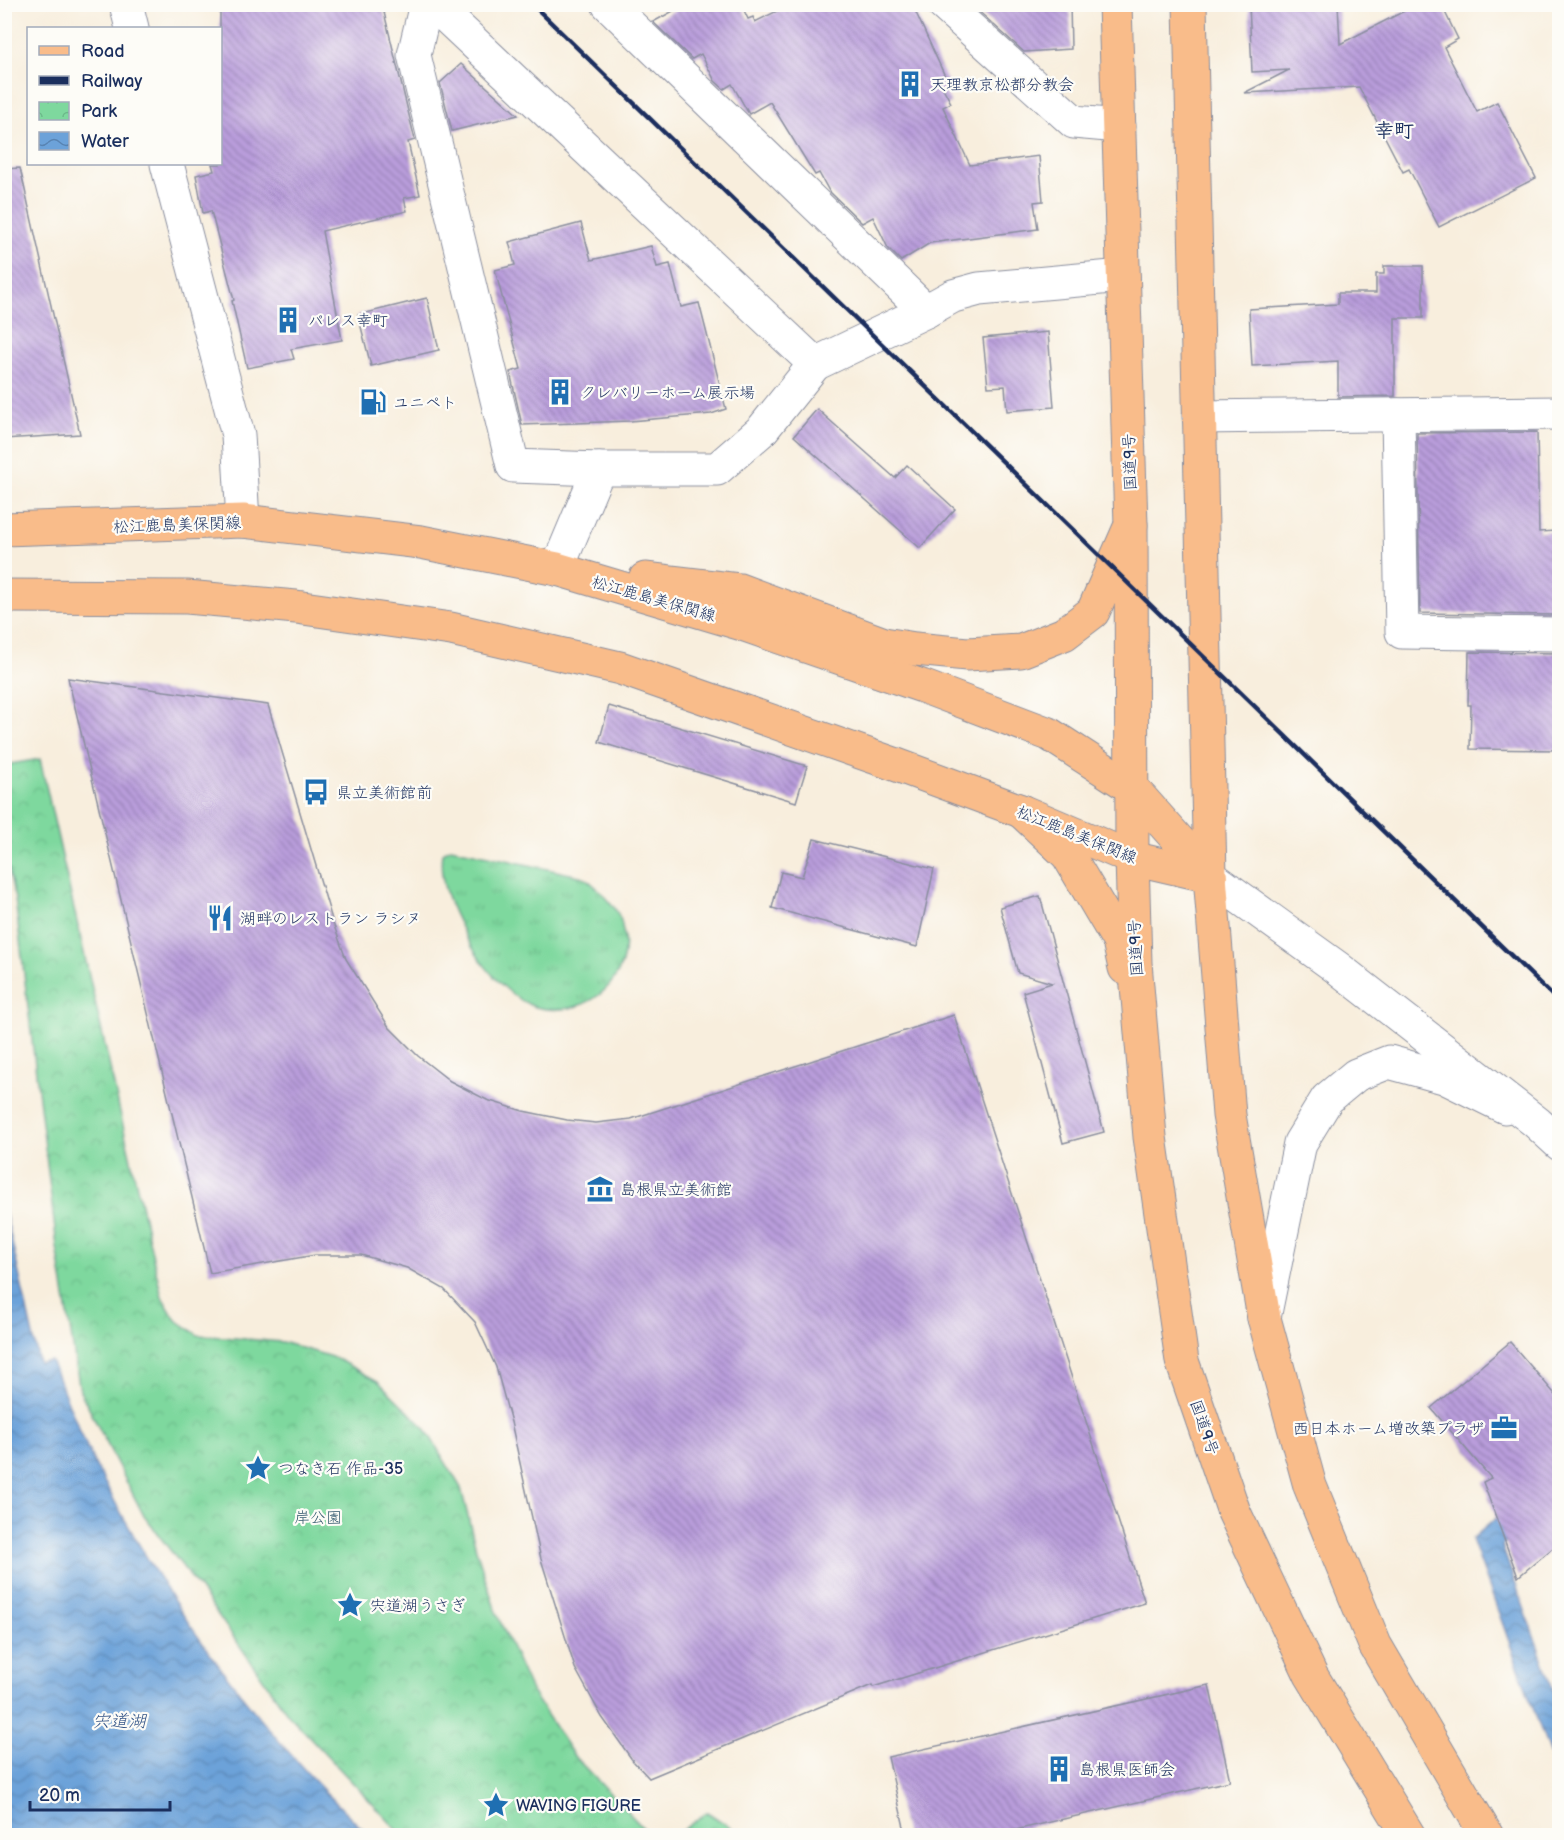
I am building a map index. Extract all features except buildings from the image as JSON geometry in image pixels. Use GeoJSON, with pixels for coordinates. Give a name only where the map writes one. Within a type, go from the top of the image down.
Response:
{"type":"FeatureCollection","features":[{"type":"Feature","properties":{"kind":"main road","name":"国道9号"},"geometry":{"type":"LineString","coordinates":[[1115,4],[1131,525],[1131,787],[1135,963],[1150,1137],[1182,1361],[1234,1512],[1311,1675],[1409,1836]]}},
{"type":"Feature","properties":{"kind":"main road"},"geometry":{"type":"LineString","coordinates":[[1190,4],[1210,876],[1229,1115],[1264,1318],[1310,1486],[1375,1645],[1487,1836]]}},
{"type":"Feature","properties":{"kind":"main road","name":"松江鹿島美保関線"},"geometry":{"type":"LineString","coordinates":[[4,529],[243,521],[421,542],[557,569],[742,624],[922,686],[1048,734],[1131,787],[1210,876]]}},
{"type":"Feature","properties":{"kind":"main road"},"geometry":{"type":"LineString","coordinates":[[557,569],[739,590],[884,644],[967,654],[1021,651],[1064,634],[1094,612],[1131,525]]}},
{"type":"Feature","properties":{"kind":"main road","name":"松江鹿島美保関線"},"geometry":{"type":"LineString","coordinates":[[4,596],[187,597],[296,607],[452,629],[620,668],[1022,811],[1132,858],[1210,876]]}},
{"type":"Feature","properties":{"kind":"main road"},"geometry":{"type":"LineString","coordinates":[[1022,811],[1068,855],[1119,940],[1144,1067]]}},
{"type":"Feature","properties":{"kind":"street"},"geometry":{"type":"LineString","coordinates":[[126,4],[132,27]]}},
{"type":"Feature","properties":{"kind":"street"},"geometry":{"type":"LineString","coordinates":[[426,4],[414,55],[513,466],[717,469],[762,430],[815,364],[953,296],[979,289],[1123,276]]}},
{"type":"Feature","properties":{"kind":"street"},"geometry":{"type":"LineString","coordinates":[[433,4],[815,364]]}},
{"type":"Feature","properties":{"kind":"street"},"geometry":{"type":"LineString","coordinates":[[608,4],[926,311]]}},
{"type":"Feature","properties":{"kind":"street"},"geometry":{"type":"LineString","coordinates":[[943,4],[1074,122],[1119,126]]}},
{"type":"Feature","properties":{"kind":"street"},"geometry":{"type":"LineString","coordinates":[[167,165],[238,435],[243,521]]}},
{"type":"Feature","properties":{"kind":"street"},"geometry":{"type":"LineString","coordinates":[[1199,417],[1560,413]]}},
{"type":"Feature","properties":{"kind":"street"},"geometry":{"type":"LineString","coordinates":[[1398,415],[1402,633],[1560,634]]}},
{"type":"Feature","properties":{"kind":"street"},"geometry":{"type":"LineString","coordinates":[[557,569],[599,468]]}},
{"type":"Feature","properties":{"kind":"street"},"geometry":{"type":"LineString","coordinates":[[1210,876],[1339,969],[1536,1122],[1560,1144]]}},
{"type":"Feature","properties":{"kind":"street"},"geometry":{"type":"LineString","coordinates":[[1264,1318],[1300,1143],[1327,1099],[1356,1075],[1389,1062],[1444,1077],[1536,1122]]}},
{"type":"Feature","properties":{"kind":"green space","name":"岸公園"},"geometry":{"type":"Polygon","coordinates":[[[40,759],[162,1297],[175,1319],[198,1335],[282,1342],[335,1358],[378,1381],[425,1428],[461,1488],[476,1549],[496,1612],[530,1689],[574,1756],[650,1835],[402,1835],[288,1714],[196,1584],[144,1516],[80,1391],[57,1247],[15,899],[5,853],[5,765],[40,759]]]}},
{"type":"Feature","properties":{"kind":"green space"},"geometry":{"type":"Polygon","coordinates":[[[451,848],[584,877],[600,891],[617,912],[621,921],[624,945],[619,970],[605,990],[583,1004],[565,1009],[550,1009],[530,1005],[501,984],[477,955],[451,906],[444,885],[441,864],[442,853],[451,848]]]}},
{"type":"Feature","properties":{"kind":"green space"},"geometry":{"type":"Polygon","coordinates":[[[707,1812],[742,1835],[676,1835],[707,1812]]]}},
{"type":"Feature","properties":{"kind":"water","name":"宍道湖"},"geometry":{"type":"Polygon","coordinates":[[[5,1211],[39,1363],[51,1361],[96,1466],[152,1567],[217,1662],[252,1708],[328,1795],[369,1835],[5,1835],[5,1211]]]}},
{"type":"Feature","properties":{"kind":"water"},"geometry":{"type":"Polygon","coordinates":[[[1559,1464],[1559,1497],[1502,1546],[1559,1706],[1559,1765],[1554,1766],[1472,1539],[1559,1464]]]}},
{"type":"Feature","properties":{"kind":"railway"},"geometry":{"type":"LineString","coordinates":[[532,4],[1560,1003]]}},
{"type":"Feature","properties":{"kind":"place","name":"天理教京松都分教会"},"geometry":{"type":"Point","coordinates":[910,84]}},
{"type":"Feature","properties":{"kind":"place","name":"パレス幸町"},"geometry":{"type":"Point","coordinates":[288,320]}},
{"type":"Feature","properties":{"kind":"place","name":"クレバリーホーム展示場"},"geometry":{"type":"Point","coordinates":[560,392]}},
{"type":"Feature","properties":{"kind":"place","name":"ユニペト"},"geometry":{"type":"Point","coordinates":[373,402]}},
{"type":"Feature","properties":{"kind":"place","name":"県立美術館前"},"geometry":{"type":"Point","coordinates":[316,792]}},
{"type":"Feature","properties":{"kind":"place","name":"湖畔のレストラン ラシヌ"},"geometry":{"type":"Point","coordinates":[220,918]}},
{"type":"Feature","properties":{"kind":"place","name":"島根県立美術館"},"geometry":{"type":"Point","coordinates":[600,1189]}},
{"type":"Feature","properties":{"kind":"place","name":"西日本ホーム増改築プラザ"},"geometry":{"type":"Point","coordinates":[1504,1428]}},
{"type":"Feature","properties":{"kind":"place","name":"つなき石 作品-35"},"geometry":{"type":"Point","coordinates":[258,1468]}},
{"type":"Feature","properties":{"kind":"place","name":"宍道湖うさぎ"},"geometry":{"type":"Point","coordinates":[350,1605]}},
{"type":"Feature","properties":{"kind":"place","name":"島根県医師会"},"geometry":{"type":"Point","coordinates":[1059,1769]}},
{"type":"Feature","properties":{"kind":"place","name":"WAVING FIGURE"},"geometry":{"type":"Point","coordinates":[496,1805]}},
{"type":"Feature","properties":{"kind":"district","name":"幸町"},"geometry":{"type":"Point","coordinates":[1394,130]}}]}
